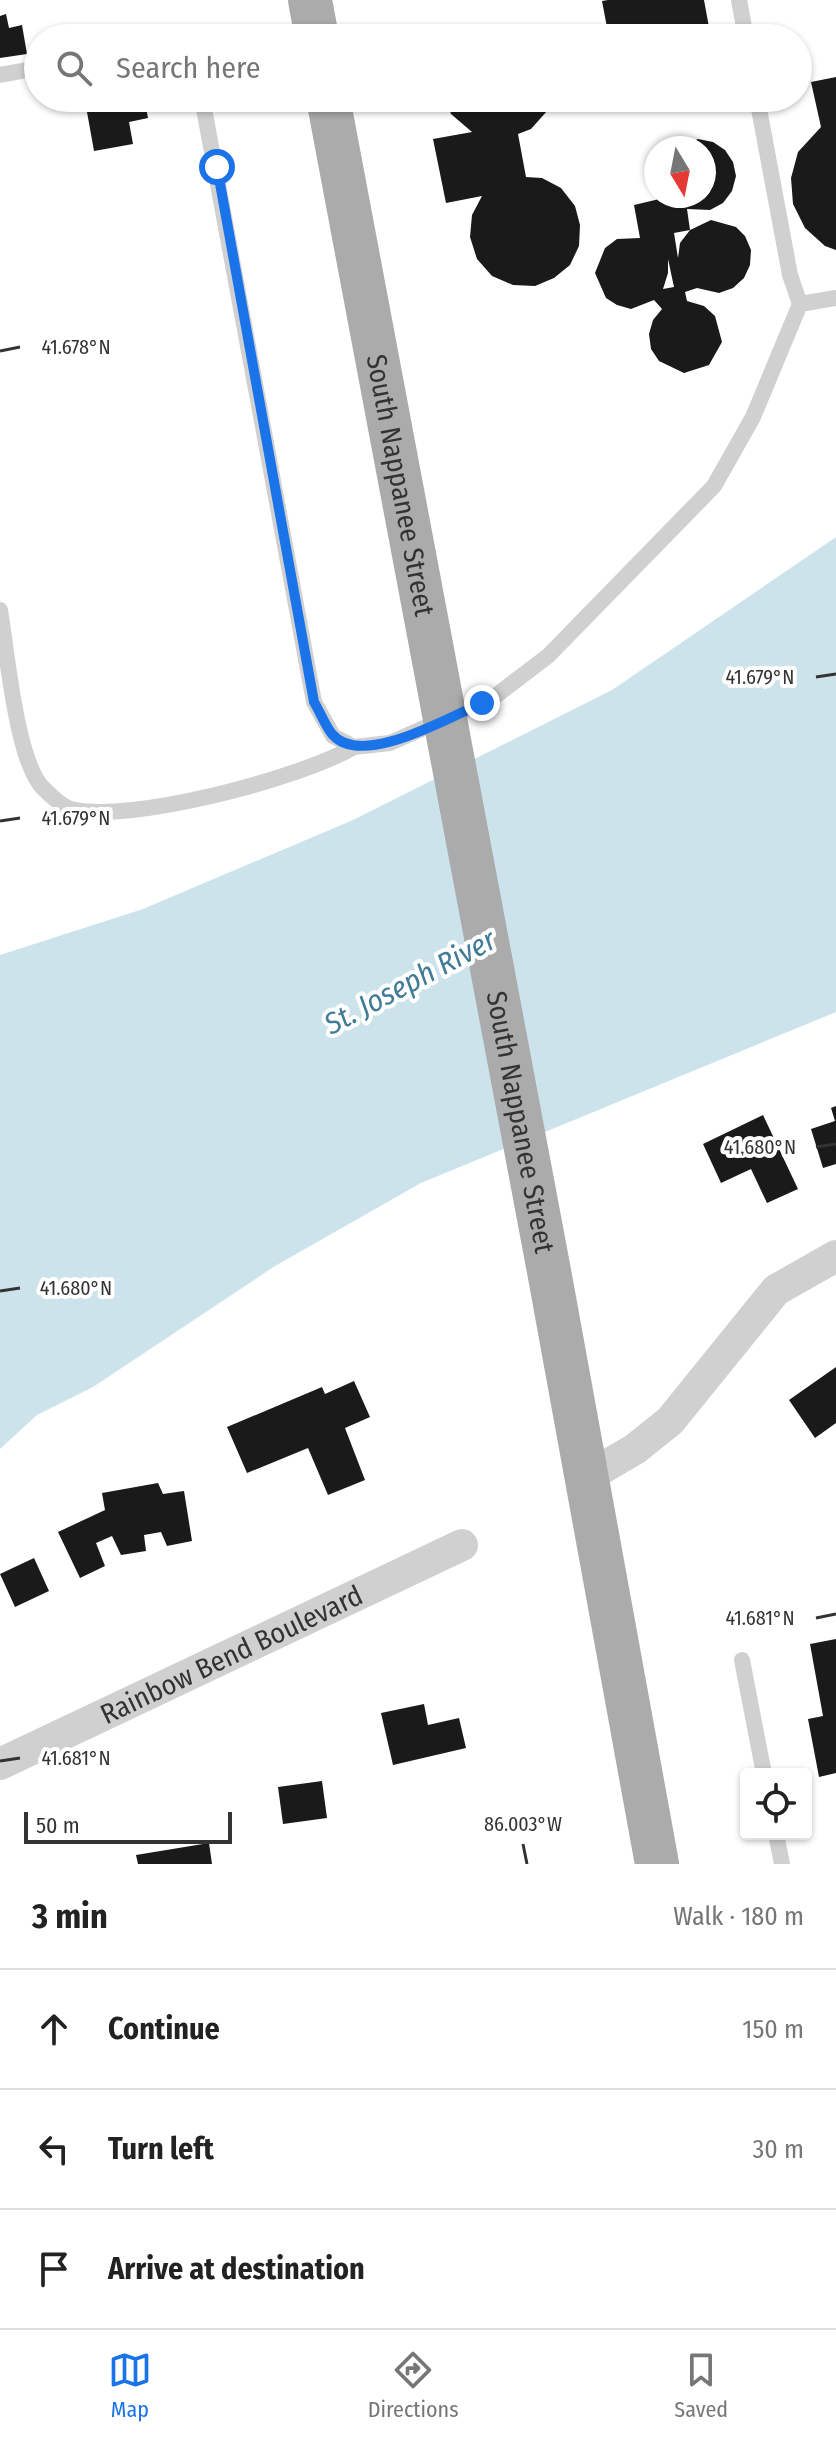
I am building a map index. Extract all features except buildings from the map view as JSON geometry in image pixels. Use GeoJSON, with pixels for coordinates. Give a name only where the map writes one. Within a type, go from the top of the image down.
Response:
{"type":"FeatureCollection","features":[{"type":"Feature","properties":{"kind":"main road"},"geometry":{"type":"LineString","coordinates":[[310,0],[314,24]]}},
{"type":"Feature","properties":{"kind":"main road","name":"South Nappanee Street"},"geometry":{"type":"LineString","coordinates":[[331,112],[549,1271],[657,1864]]}},
{"type":"Feature","properties":{"kind":"street"},"geometry":{"type":"LineString","coordinates":[[587,1477],[635,1449],[670,1421],[776,1290],[836,1256]]}},
{"type":"Feature","properties":{"kind":"street","name":"Rainbow Bend Boulevard"},"geometry":{"type":"LineString","coordinates":[[0,1764],[462,1545]]}},
{"type":"Feature","properties":{"kind":"lane"},"geometry":{"type":"LineString","coordinates":[[739,0],[743,24]]}},
{"type":"Feature","properties":{"kind":"lane"},"geometry":{"type":"LineString","coordinates":[[0,75],[24,71]]}},
{"type":"Feature","properties":{"kind":"lane"},"geometry":{"type":"LineString","coordinates":[[205,112],[314,702],[333,736],[354,747]]}},
{"type":"Feature","properties":{"kind":"lane"},"geometry":{"type":"LineString","coordinates":[[0,610],[23,745],[40,785],[68,809],[109,813],[264,784],[325,764],[354,747],[390,743],[494,697],[559,645],[714,486],[753,417],[800,304],[790,275],[760,112]]}},
{"type":"Feature","properties":{"kind":"lane"},"geometry":{"type":"LineString","coordinates":[[800,304],[836,298]]}},
{"type":"Feature","properties":{"kind":"lane"},"geometry":{"type":"LineString","coordinates":[[742,1660],[763,1768]]}},
{"type":"Feature","properties":{"kind":"lane"},"geometry":{"type":"LineString","coordinates":[[777,1840],[782,1864]]}},
{"type":"Feature","properties":{"kind":"water","name":"St. Joseph River"},"geometry":{"type":"Polygon","coordinates":[[[836,537],[836,1012],[421,1183],[275,1266],[93,1387],[37,1415],[0,1449],[0,955],[143,909],[353,820],[612,690],[836,537]]]}},
{"type":"Feature","properties":{"kind":"route"},"geometry":{"type":"LineString","coordinates":[[217,167],[314,702],[333,736],[354,747],[390,743],[482,703]]}}]}
